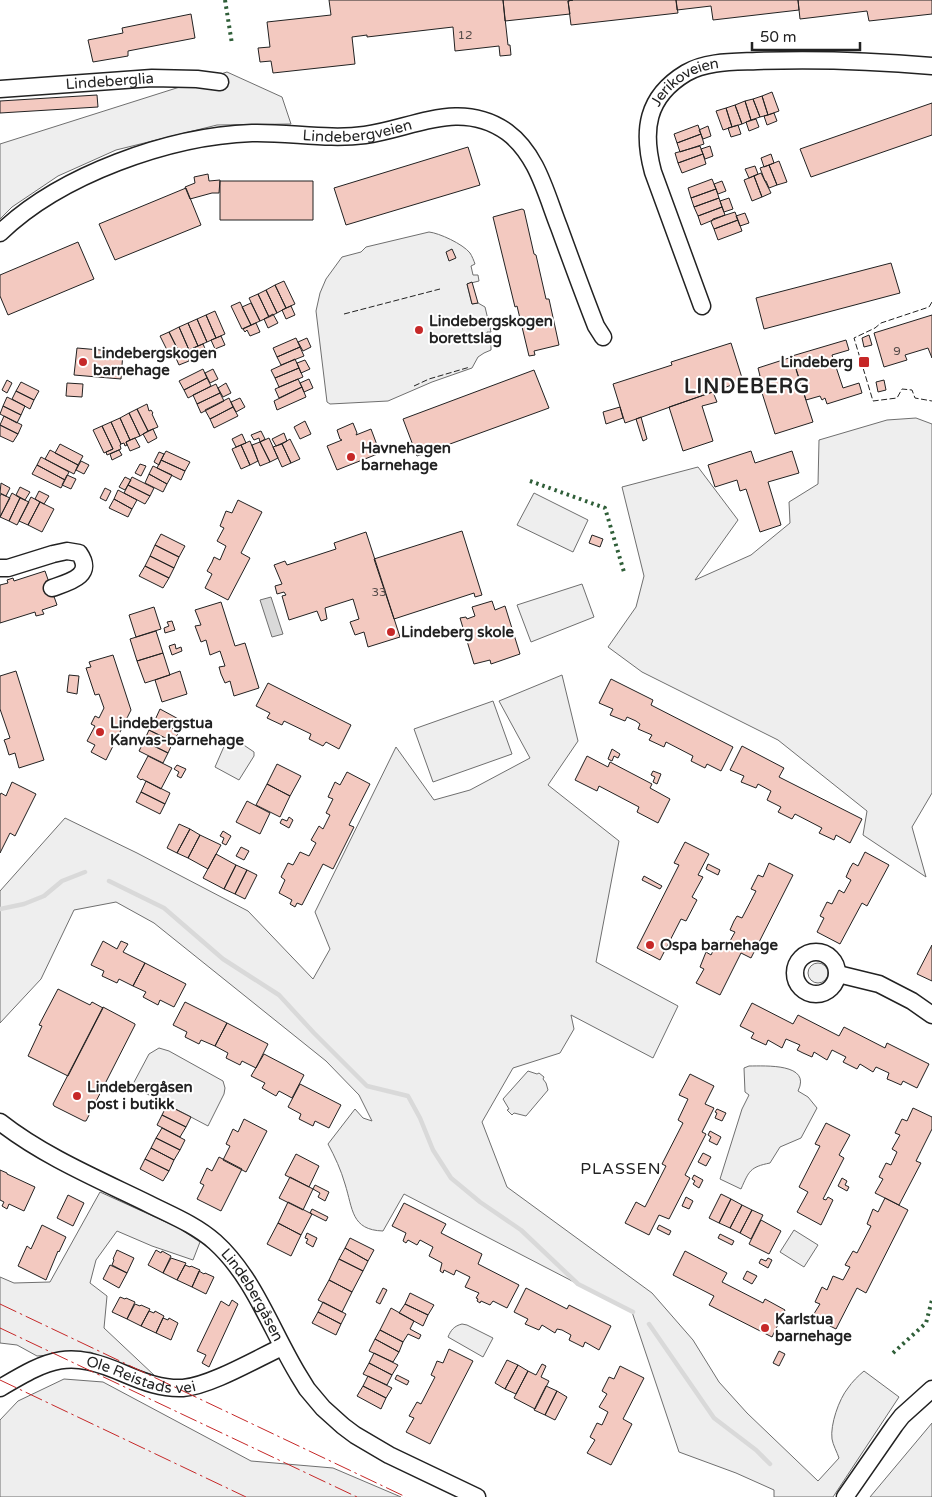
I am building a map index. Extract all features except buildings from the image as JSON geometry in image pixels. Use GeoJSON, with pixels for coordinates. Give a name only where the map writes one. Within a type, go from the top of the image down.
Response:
{"type":"FeatureCollection","features":[{"type":"Feature","properties":{"kind":"street","name":"Jerikoveien"},"geometry":{"type":"LineString","coordinates":[[702,306],[652,172],[648,156],[646,135],[648,122],[656,102],[666,90],[693,69],[734,62],[815,60],[932,66]]}},
{"type":"Feature","properties":{"kind":"street","name":"Lindeberglia"},"geometry":{"type":"LineString","coordinates":[[0,89],[152,78],[197,78],[220,82]]}},
{"type":"Feature","properties":{"kind":"street","name":"Lindebergveien"},"geometry":{"type":"LineString","coordinates":[[0,233],[49,196],[98,170],[126,159],[194,141],[237,134],[257,133],[350,136],[382,132],[454,116],[481,119],[498,126],[509,134],[529,155],[547,195],[596,326],[602,336]]}},
{"type":"Feature","properties":{"kind":"street"},"geometry":{"type":"LineString","coordinates":[[0,568],[8,568],[68,551],[79,553],[84,564],[84,569],[80,575],[75,579],[52,588]]}},
{"type":"Feature","properties":{"kind":"street"},"geometry":{"type":"LineString","coordinates":[[838,974],[879,984],[908,998],[932,1015]]}},
{"type":"Feature","properties":{"kind":"street","name":"Lindebergåsen"},"geometry":{"type":"LineString","coordinates":[[0,1122],[12,1132],[39,1148],[183,1221],[215,1242],[239,1269],[282,1347],[307,1388],[323,1408],[343,1426],[368,1444],[477,1497]]}},
{"type":"Feature","properties":{"kind":"street","name":"Ole Reistads vei"},"geometry":{"type":"LineString","coordinates":[[0,1388],[29,1371],[50,1362],[67,1359],[99,1363],[156,1386],[184,1388],[197,1386],[218,1378],[282,1347]]}},
{"type":"Feature","properties":{"kind":"street"},"geometry":{"type":"LineString","coordinates":[[845,1497],[894,1425],[932,1389]]}},
{"type":"Feature","properties":{"kind":"shaded area"},"geometry":{"type":"Polygon","coordinates":[[[227,72],[282,97],[291,124],[217,125],[116,150],[58,176],[12,207],[0,219],[0,144],[227,72]]]}},
{"type":"Feature","properties":{"kind":"shaded area"},"geometry":{"type":"Polygon","coordinates":[[[429,232],[439,234],[457,243],[470,253],[475,264],[471,266],[473,275],[478,275],[479,281],[467,284],[472,304],[478,303],[485,307],[491,332],[487,332],[488,337],[491,336],[491,350],[478,357],[472,368],[432,382],[388,401],[330,404],[327,402],[316,311],[320,293],[326,279],[342,257],[361,252],[366,247],[429,232]]]}},
{"type":"Feature","properties":{"kind":"shaded area"},"geometry":{"type":"Polygon","coordinates":[[[916,418],[932,424],[932,793],[912,827],[926,877],[863,835],[867,811],[778,740],[642,672],[608,647],[636,607],[644,576],[622,487],[698,467],[738,520],[695,580],[751,555],[790,523],[789,502],[818,484],[819,440],[887,420],[916,418]]]}},
{"type":"Feature","properties":{"kind":"shaded area"},"geometry":{"type":"Polygon","coordinates":[[[534,493],[588,520],[573,552],[517,525],[534,493]]]}},
{"type":"Feature","properties":{"kind":"shaded area"},"geometry":{"type":"Polygon","coordinates":[[[582,584],[594,617],[531,642],[517,605],[582,584]]]}},
{"type":"Feature","properties":{"kind":"shaded area"},"geometry":{"type":"Polygon","coordinates":[[[271,597],[283,634],[272,637],[260,600],[271,597]]]}},
{"type":"Feature","properties":{"kind":"shaded area"},"geometry":{"type":"Polygon","coordinates":[[[562,675],[578,741],[548,785],[619,841],[596,962],[678,1006],[653,1058],[571,1015],[574,1029],[560,1053],[513,1068],[482,1122],[507,1187],[652,1293],[693,1340],[719,1382],[747,1413],[818,1481],[839,1458],[832,1439],[834,1420],[841,1399],[855,1379],[864,1371],[899,1397],[833,1497],[774,1497],[774,1490],[736,1473],[679,1452],[632,1312],[404,1194],[383,1231],[365,1227],[359,1222],[352,1210],[340,1169],[328,1144],[355,1109],[363,1118],[372,1121],[359,1095],[326,1061],[154,923],[116,902],[74,910],[41,979],[0,1023],[0,891],[65,818],[248,911],[313,979],[330,949],[315,912],[396,747],[434,800],[470,790],[530,758],[499,701],[562,675]]]}},
{"type":"Feature","properties":{"kind":"shaded area"},"geometry":{"type":"Polygon","coordinates":[[[493,701],[512,754],[433,782],[414,729],[493,701]]]}},
{"type":"Feature","properties":{"kind":"shaded area"},"geometry":{"type":"Polygon","coordinates":[[[229,735],[254,752],[254,756],[239,780],[215,767],[229,735]]]}},
{"type":"Feature","properties":{"kind":"shaded area"},"geometry":{"type":"Polygon","coordinates":[[[818,963],[825,966],[828,973],[825,980],[818,983],[811,980],[808,973],[811,966],[818,963]]]}},
{"type":"Feature","properties":{"kind":"shaded area"},"geometry":{"type":"Polygon","coordinates":[[[159,1048],[169,1051],[223,1081],[224,1094],[208,1126],[132,1086],[149,1054],[159,1048]]]}},
{"type":"Feature","properties":{"kind":"shaded area"},"geometry":{"type":"Polygon","coordinates":[[[749,1066],[785,1068],[793,1071],[798,1075],[801,1082],[798,1091],[808,1097],[817,1108],[801,1138],[780,1147],[770,1163],[754,1168],[746,1178],[741,1189],[720,1179],[742,1109],[749,1095],[745,1092],[744,1068],[749,1066]]]}},
{"type":"Feature","properties":{"kind":"shaded area"},"geometry":{"type":"Polygon","coordinates":[[[528,1071],[539,1073],[544,1077],[543,1079],[548,1090],[526,1116],[514,1113],[512,1115],[507,1110],[509,1109],[503,1099],[528,1071]]]}},
{"type":"Feature","properties":{"kind":"shaded area"},"geometry":{"type":"Polygon","coordinates":[[[100,1192],[179,1228],[200,1242],[193,1260],[152,1246],[117,1231],[96,1260],[90,1283],[107,1296],[104,1328],[155,1376],[90,1352],[37,1356],[17,1345],[0,1343],[0,1277],[14,1283],[50,1282],[100,1192]]]}},
{"type":"Feature","properties":{"kind":"shaded area"},"geometry":{"type":"Polygon","coordinates":[[[794,1230],[818,1245],[804,1267],[780,1252],[794,1230]]]}},
{"type":"Feature","properties":{"kind":"shaded area"},"geometry":{"type":"Polygon","coordinates":[[[462,1324],[493,1338],[483,1357],[448,1337],[453,1329],[462,1324]]]}},
{"type":"Feature","properties":{"kind":"shaded area"},"geometry":{"type":"Polygon","coordinates":[[[64,1379],[103,1382],[251,1461],[333,1468],[401,1497],[0,1497],[0,1420],[18,1401],[64,1379]]]}},
{"type":"Feature","properties":{"kind":"shaded area"},"geometry":{"type":"Polygon","coordinates":[[[932,1423],[932,1497],[870,1497],[932,1423]]]}},
{"type":"Feature","properties":{"kind":"waterway"},"geometry":{"type":"LineString","coordinates":[[0,909],[24,904],[44,896],[62,881],[85,872]]}},
{"type":"Feature","properties":{"kind":"waterway"},"geometry":{"type":"LineString","coordinates":[[109,881],[164,908],[223,959],[279,995],[367,1086],[408,1096],[420,1118],[433,1150],[451,1178],[480,1202],[521,1230],[578,1284],[633,1312]]}},
{"type":"Feature","properties":{"kind":"waterway"},"geometry":{"type":"LineString","coordinates":[[649,1324],[714,1418],[756,1450],[770,1464]]}},
{"type":"Feature","properties":{"kind":"hedge"},"geometry":{"type":"LineString","coordinates":[[225,0],[232,44]]}},
{"type":"Feature","properties":{"kind":"hedge"},"geometry":{"type":"LineString","coordinates":[[530,481],[605,508],[624,572]]}},
{"type":"Feature","properties":{"kind":"hedge"},"geometry":{"type":"LineString","coordinates":[[893,1353],[926,1323],[932,1300]]}},
{"type":"Feature","properties":{"kind":"fence"},"geometry":{"type":"LineString","coordinates":[[344,314],[440,289]]}},
{"type":"Feature","properties":{"kind":"fence"},"geometry":{"type":"LineString","coordinates":[[932,302],[929,307],[881,323],[854,338],[873,401],[897,398],[902,389],[912,390],[915,398],[932,401]]}},
{"type":"Feature","properties":{"kind":"fence"},"geometry":{"type":"LineString","coordinates":[[414,386],[429,379],[470,367]]}},
{"type":"Feature","properties":{"kind":"power"},"geometry":{"type":"LineString","coordinates":[[0,1304],[406,1497]]}},
{"type":"Feature","properties":{"kind":"power"},"geometry":{"type":"LineString","coordinates":[[0,1328],[357,1497]]}},
{"type":"Feature","properties":{"kind":"power"},"geometry":{"type":"LineString","coordinates":[[0,1380],[246,1497]]}},
{"type":"Feature","properties":{"kind":"place","name":"Lindebergskogen borettslag"},"geometry":{"type":"Point","coordinates":[419,330]}},
{"type":"Feature","properties":{"kind":"place","name":"Lindebergskogen barnehage"},"geometry":{"type":"Point","coordinates":[83,362]}},
{"type":"Feature","properties":{"kind":"place","name":"Lindeberg"},"geometry":{"type":"Point","coordinates":[864,362]}},
{"type":"Feature","properties":{"kind":"place","name":"Havnehagen barnehage"},"geometry":{"type":"Point","coordinates":[351,457]}},
{"type":"Feature","properties":{"kind":"place","name":"Lindeberg skole"},"geometry":{"type":"Point","coordinates":[391,632]}},
{"type":"Feature","properties":{"kind":"place","name":"Lindebergstua Kanvas-barnehage"},"geometry":{"type":"Point","coordinates":[100,732]}},
{"type":"Feature","properties":{"kind":"place","name":"Ospa barnehage"},"geometry":{"type":"Point","coordinates":[650,945]}},
{"type":"Feature","properties":{"kind":"place","name":"Lindebergåsen post i butikk"},"geometry":{"type":"Point","coordinates":[77,1096]}},
{"type":"Feature","properties":{"kind":"place","name":"Karlstua barnehage"},"geometry":{"type":"Point","coordinates":[765,1328]}},
{"type":"Feature","properties":{"kind":"district","name":"LINDEBERG"},"geometry":{"type":"Point","coordinates":[747,387]}},
{"type":"Feature","properties":{"kind":"district","name":"PLASSEN"},"geometry":{"type":"Point","coordinates":[621,1169]}}]}
